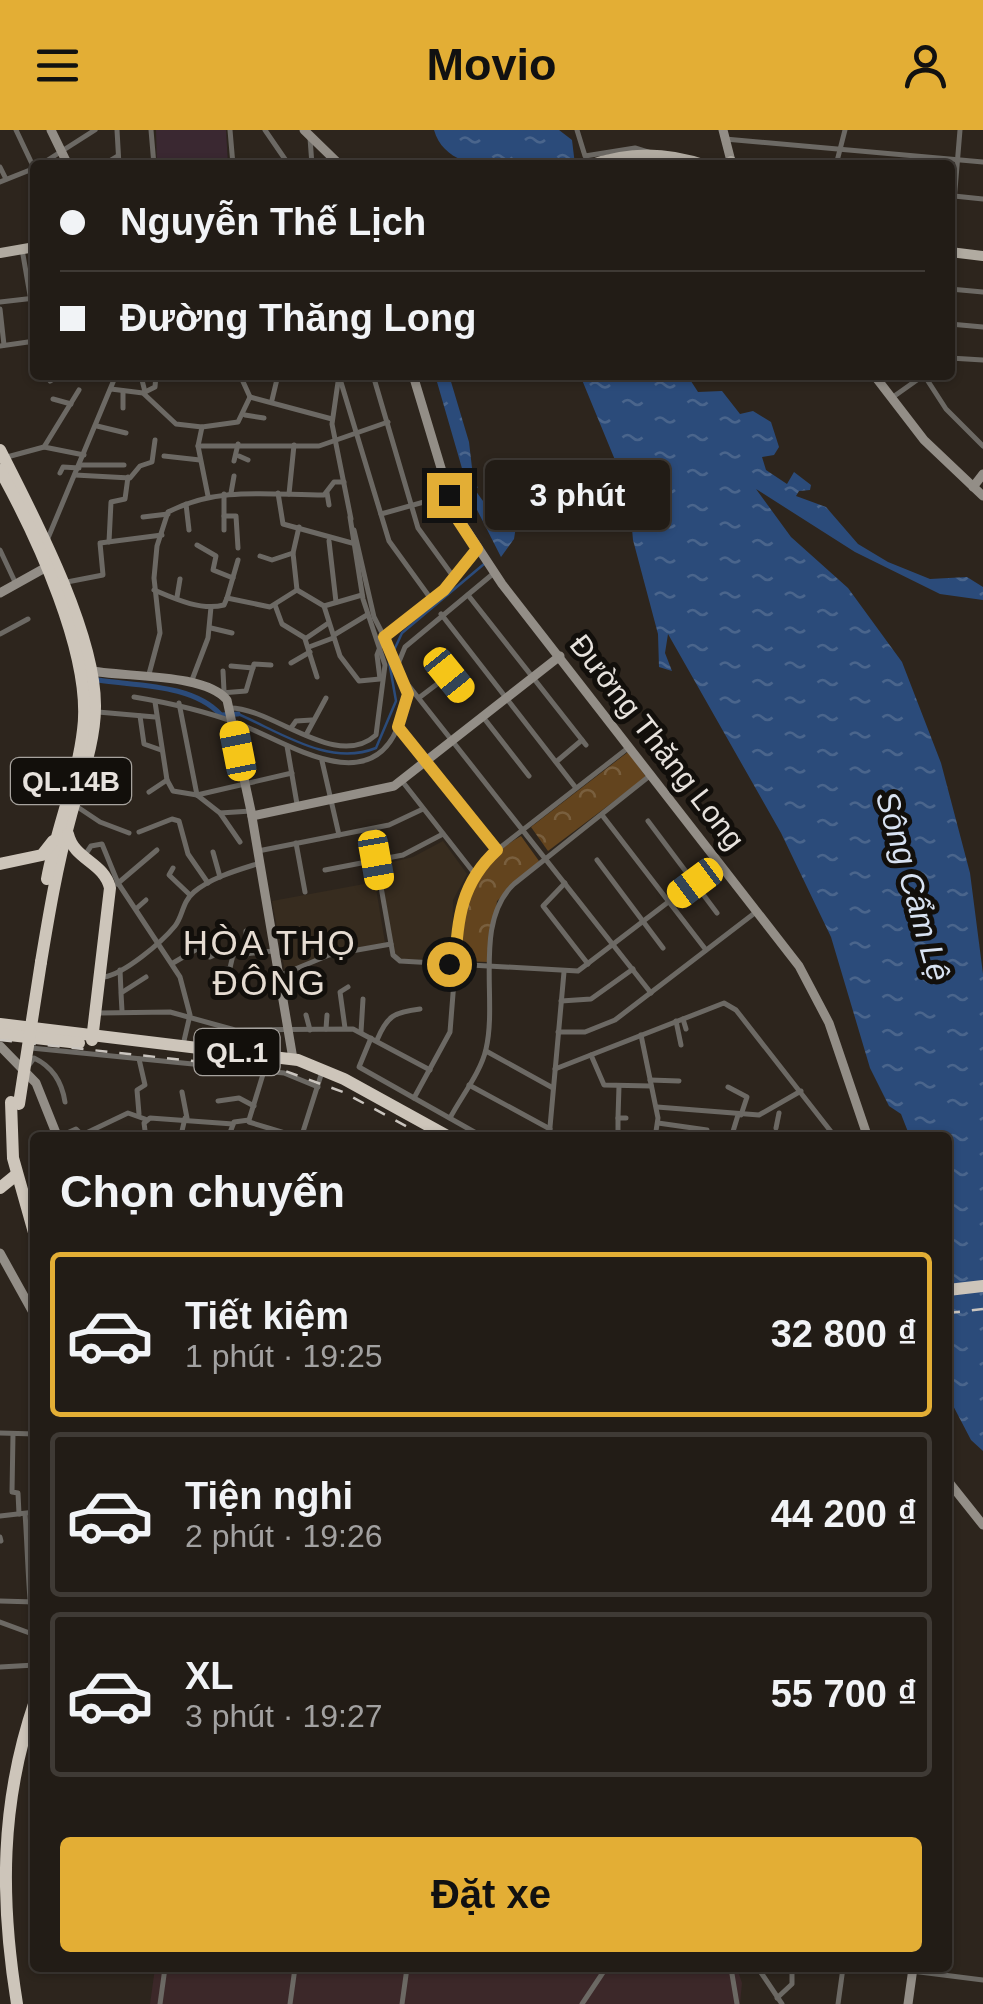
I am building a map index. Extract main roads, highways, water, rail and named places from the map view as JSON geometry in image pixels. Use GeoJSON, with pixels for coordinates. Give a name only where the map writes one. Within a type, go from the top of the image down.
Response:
{"type":"FeatureCollection","features":[{"type":"Feature","properties":{"kind":"highway","name":"QL.14B"},"geometry":{"type":"LineString","coordinates":[[2,459],[46,541],[50,565],[60,578],[95,711],[74,805],[50,886]]}},
{"type":"Feature","properties":{"kind":"highway","name":"QL.14B"},"geometry":{"type":"LineString","coordinates":[[2,459],[50,565],[86,670],[84,727],[56,834],[15,1103],[16,1175],[30,1220]]}},
{"type":"Feature","properties":{"kind":"highway"},"geometry":{"type":"LineString","coordinates":[[69,821],[70,843],[114,884],[94,1041]]}},
{"type":"Feature","properties":{"kind":"highway"},"geometry":{"type":"LineString","coordinates":[[0,864],[42,855],[56,834]]}},
{"type":"Feature","properties":{"kind":"highway"},"geometry":{"type":"LineString","coordinates":[[15,858],[40,870],[50,886],[68,863],[89,861]]}},
{"type":"Feature","properties":{"kind":"highway"},"geometry":{"type":"LineString","coordinates":[[68,1034],[98,1012]]}},
{"type":"Feature","properties":{"kind":"highway"},"geometry":{"type":"LineString","coordinates":[[98,1012],[106,1030],[120,1040]]}},
{"type":"Feature","properties":{"kind":"highway","name":"QL.1"},"geometry":{"type":"LineString","coordinates":[[2,1025],[94,1041],[120,1040],[293,1060],[344,1078],[441,1132]]}},
{"type":"Feature","properties":{"kind":"highway","name":"QL.1"},"geometry":{"type":"LineString","coordinates":[[2,1025],[94,1041],[265,1061],[320,1081],[426,1132]]}},
{"type":"Feature","properties":{"kind":"highway","name":"QL.14B"},"geometry":{"type":"LineString","coordinates":[[15,1103],[30,1194]]}},
{"type":"Feature","properties":{"kind":"highway"},"geometry":{"type":"LineString","coordinates":[[0,1188],[16,1175]]}},
{"type":"Feature","properties":{"kind":"highway"},"geometry":{"type":"LineString","coordinates":[[952,1286],[983,1283]]}},
{"type":"Feature","properties":{"kind":"highway"},"geometry":{"type":"LineString","coordinates":[[21,2004],[8,1979],[1,1878],[30,1726]]}},
{"type":"Feature","properties":{"kind":"highway"},"geometry":{"type":"LineString","coordinates":[[21,2004],[9,1858],[15,1800],[30,1744]]}},
{"type":"Feature","properties":{"kind":"main road"},"geometry":{"type":"LineString","coordinates":[[622,160],[652,156],[676,160]]}},
{"type":"Feature","properties":{"kind":"main road"},"geometry":{"type":"LineString","coordinates":[[652,156],[669,160]]}},
{"type":"Feature","properties":{"kind":"main road"},"geometry":{"type":"LineString","coordinates":[[0,253],[30,247]]}},
{"type":"Feature","properties":{"kind":"main road"},"geometry":{"type":"LineString","coordinates":[[955,252],[983,256]]}},
{"type":"Feature","properties":{"kind":"water"},"geometry":{"type":"Polygon","coordinates":[[[434,130],[559,130],[572,140],[574,160],[464,160],[443,146],[434,130]]]}},
{"type":"Feature","properties":{"kind":"water"},"geometry":{"type":"Polygon","coordinates":[[[436,380],[450,380],[469,442],[474,485],[478,487],[475,490],[491,512],[505,512],[517,520],[514,539],[501,557],[470,496],[436,380]]]}},
{"type":"Feature","properties":{"kind":"water","name":"Sông Cẩm Lệ"},"geometry":{"type":"Polygon","coordinates":[[[582,380],[690,380],[698,392],[722,391],[740,414],[753,411],[771,422],[779,447],[774,455],[762,457],[766,470],[787,484],[794,472],[811,485],[810,490],[799,491],[796,496],[826,507],[858,544],[888,562],[930,579],[967,577],[983,587],[983,600],[940,594],[855,552],[756,489],[791,537],[848,588],[902,662],[941,763],[970,873],[983,974],[983,1451],[971,1440],[952,1404],[952,1132],[908,1132],[901,1114],[889,1106],[870,1068],[831,937],[781,833],[668,634],[665,653],[672,671],[659,667],[658,634],[633,540],[629,494],[582,380]]]}},
{"type":"Feature","properties":{"kind":"waterway"},"geometry":{"type":"LineString","coordinates":[[238,714],[323,750],[358,753],[376,748],[396,701],[389,661],[402,633],[484,564]]}},
{"type":"Feature","properties":{"kind":"waterway"},"geometry":{"type":"LineString","coordinates":[[98,680],[180,692],[221,715],[238,714]]}},
{"type":"Feature","properties":{"kind":"railway"},"geometry":{"type":"LineString","coordinates":[[0,1040],[285,1071],[343,1092],[417,1132]]}},
{"type":"Feature","properties":{"kind":"railway"},"geometry":{"type":"LineString","coordinates":[[952,1313],[983,1309]]}},
{"type":"Feature","properties":{"kind":"district","name":"HÒA THỌ ĐÔNG"},"geometry":{"type":"Point","coordinates":[270,963]}}]}
